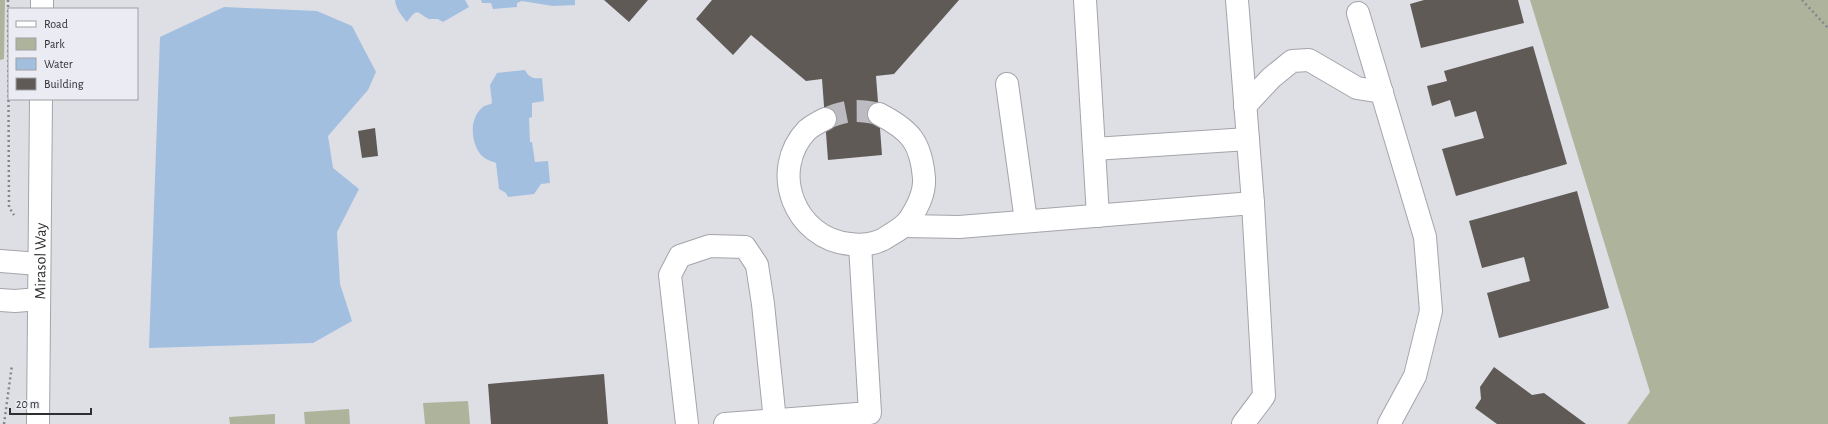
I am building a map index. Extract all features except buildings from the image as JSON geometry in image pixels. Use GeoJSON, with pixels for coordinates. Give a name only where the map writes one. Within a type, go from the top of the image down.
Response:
{"type":"FeatureCollection","features":[{"type":"Feature","properties":{"kind":"street"},"geometry":{"type":"LineString","coordinates":[[1085,0],[1098,216]]}},
{"type":"Feature","properties":{"kind":"street"},"geometry":{"type":"LineString","coordinates":[[1237,0],[1253,204],[1264,396],[1243,424]]}},
{"type":"Feature","properties":{"kind":"street"},"geometry":{"type":"LineString","coordinates":[[1358,13],[1426,237],[1431,310],[1415,376],[1389,424]]}},
{"type":"Feature","properties":{"kind":"street"},"geometry":{"type":"LineString","coordinates":[[1245,106],[1271,78],[1292,61],[1309,60],[1357,88],[1382,92]]}},
{"type":"Feature","properties":{"kind":"street"},"geometry":{"type":"LineString","coordinates":[[1007,84],[1026,221]]}},
{"type":"Feature","properties":{"kind":"street","name":"Mirasol Way"},"geometry":{"type":"LineString","coordinates":[[38,424],[41,100]]}},
{"type":"Feature","properties":{"kind":"street"},"geometry":{"type":"LineString","coordinates":[[825,118],[807,130],[796,147],[789,166],[789,186],[794,206],[805,222],[821,236],[840,243],[860,245],[885,239],[905,226],[918,207],[924,184],[923,160],[913,139],[899,124],[879,114]]}},
{"type":"Feature","properties":{"kind":"street"},"geometry":{"type":"LineString","coordinates":[[1094,149],[1248,139]]}},
{"type":"Feature","properties":{"kind":"street"},"geometry":{"type":"LineString","coordinates":[[905,226],[959,227],[1253,204]]}},
{"type":"Feature","properties":{"kind":"street"},"geometry":{"type":"LineString","coordinates":[[725,424],[775,421],[871,419],[860,245]]}},
{"type":"Feature","properties":{"kind":"street"},"geometry":{"type":"LineString","coordinates":[[688,424],[670,275],[680,256],[710,246],[745,247],[757,266],[763,304],[775,421]]}},
{"type":"Feature","properties":{"kind":"street"},"geometry":{"type":"LineString","coordinates":[[0,261],[39,264]]}},
{"type":"Feature","properties":{"kind":"street"},"geometry":{"type":"LineString","coordinates":[[0,300],[39,299]]}},
{"type":"Feature","properties":{"kind":"path"},"geometry":{"type":"LineString","coordinates":[[1802,0],[1828,28]]}},
{"type":"Feature","properties":{"kind":"path"},"geometry":{"type":"LineString","coordinates":[[9,100],[10,207],[15,217]]}},
{"type":"Feature","properties":{"kind":"path"},"geometry":{"type":"LineString","coordinates":[[4,424],[12,362]]}},
{"type":"Feature","properties":{"kind":"green space"},"geometry":{"type":"Polygon","coordinates":[[[0,0],[5,0],[4,59],[0,60],[0,0]]]}},
{"type":"Feature","properties":{"kind":"green space"},"geometry":{"type":"Polygon","coordinates":[[[1530,0],[1828,0],[1828,424],[1627,424],[1650,392],[1530,0]]]}},
{"type":"Feature","properties":{"kind":"green space"},"geometry":{"type":"Polygon","coordinates":[[[468,401],[470,424],[425,424],[423,403],[468,401]]]}},
{"type":"Feature","properties":{"kind":"green space"},"geometry":{"type":"Polygon","coordinates":[[[349,409],[350,424],[305,424],[304,412],[349,409]]]}},
{"type":"Feature","properties":{"kind":"green space"},"geometry":{"type":"Polygon","coordinates":[[[275,414],[275,424],[230,424],[229,417],[275,414]]]}},
{"type":"Feature","properties":{"kind":"water"},"geometry":{"type":"Polygon","coordinates":[[[395,0],[465,0],[469,7],[443,22],[438,19],[429,19],[417,12],[413,14],[407,22],[398,9],[395,0]]]}},
{"type":"Feature","properties":{"kind":"water"},"geometry":{"type":"Polygon","coordinates":[[[481,0],[575,0],[575,5],[553,6],[522,1],[517,3],[517,7],[493,9],[491,3],[482,3],[481,0]]]}},
{"type":"Feature","properties":{"kind":"water"},"geometry":{"type":"Polygon","coordinates":[[[224,7],[317,11],[352,26],[376,72],[368,90],[328,136],[333,168],[359,189],[337,232],[340,284],[352,321],[313,343],[149,348],[160,37],[224,7]]]}},
{"type":"Feature","properties":{"kind":"water"},"geometry":{"type":"Polygon","coordinates":[[[525,70],[528,75],[532,77],[542,78],[544,101],[532,103],[532,117],[529,118],[530,142],[532,142],[535,162],[548,161],[550,183],[541,184],[534,194],[508,197],[506,193],[499,189],[496,163],[482,156],[475,145],[473,125],[478,112],[484,106],[492,103],[490,85],[497,73],[525,70]]]}},
{"type":"Feature","properties":{"kind":"tunnel"},"geometry":{"type":"LineString","coordinates":[[825,119],[852,111],[864,111],[879,114]]}}]}
